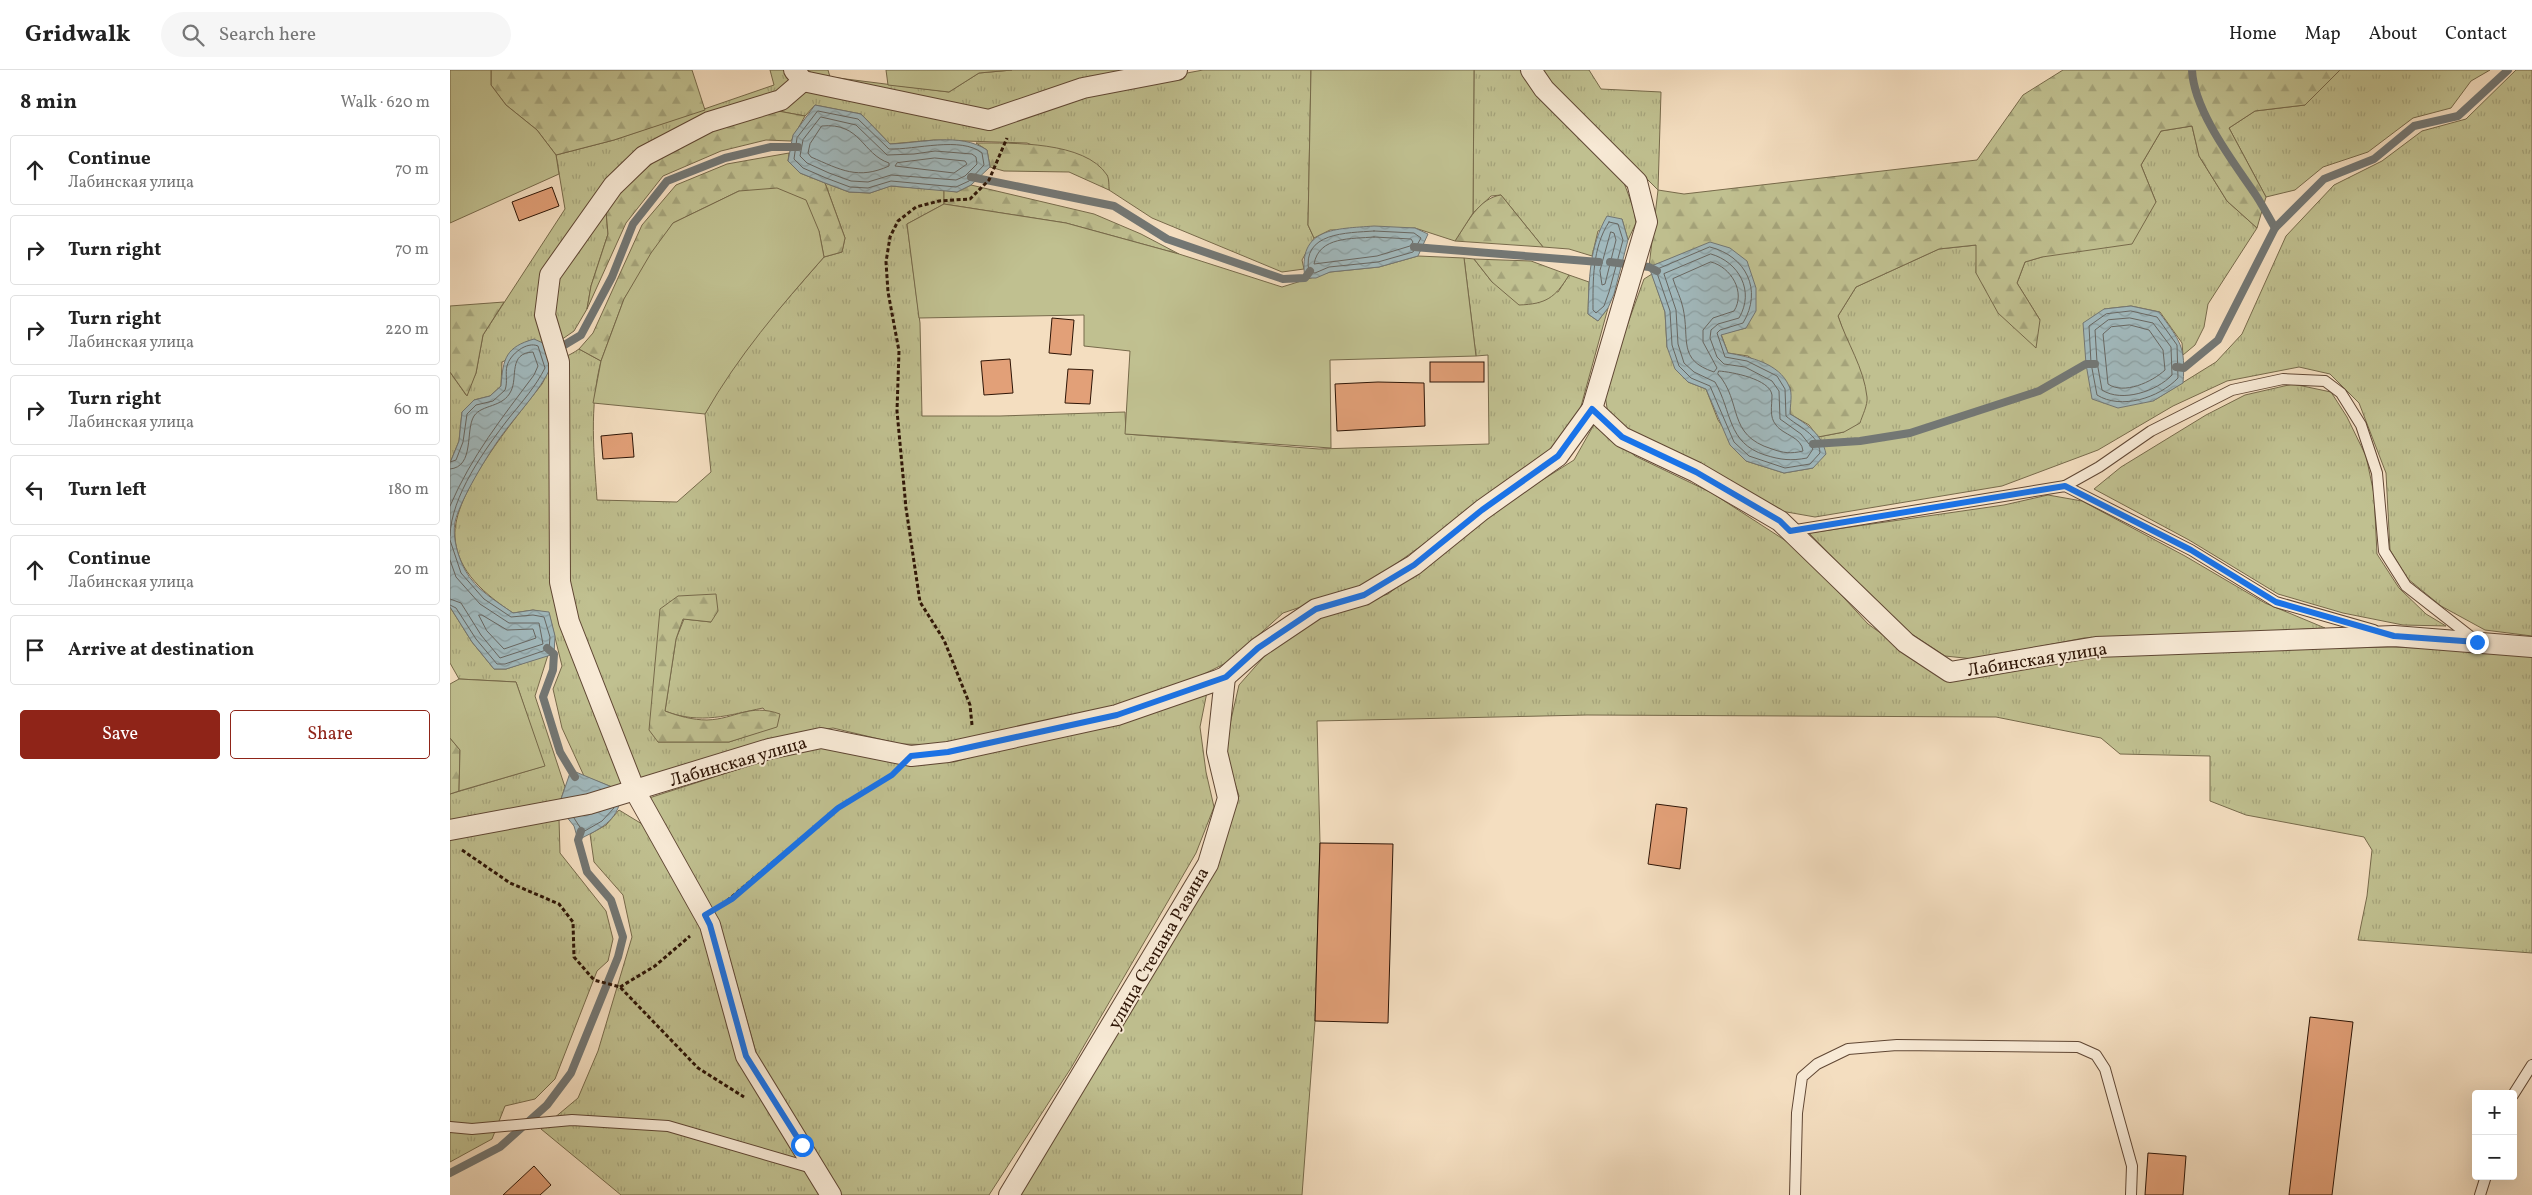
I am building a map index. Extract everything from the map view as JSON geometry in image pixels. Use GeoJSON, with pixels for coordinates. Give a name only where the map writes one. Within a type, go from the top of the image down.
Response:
{"type":"FeatureCollection","features":[{"type":"Feature","properties":{"kind":"street"},"geometry":{"type":"LineString","coordinates":[[831,1195],[818,1170],[746,1056],[710,925],[635,792],[569,622],[560,582],[559,362],[545,315],[550,275],[613,186],[644,156],[709,122],[781,100],[798,76],[989,120],[1003,117],[1082,88],[1177,70]]}},
{"type":"Feature","properties":{"kind":"street"},"geometry":{"type":"LineString","coordinates":[[1531,70],[1544,89],[1637,182],[1647,222],[1592,409]]}},
{"type":"Feature","properties":{"kind":"street","name":"Лабинская улица"},"geometry":{"type":"LineString","coordinates":[[454,838],[635,792],[769,749],[821,738],[911,756],[948,752],[1117,715],[1226,677],[1258,648],[1316,609],[1364,595],[1414,565],[1482,510],[1558,456],[1592,409],[1622,437],[1696,472],[1780,521],[1906,643],[1950,672],[2096,647],[2394,636],[2532,647]]}},
{"type":"Feature","properties":{"kind":"street","name":"улица Степана Разина"},"geometry":{"type":"LineString","coordinates":[[1009,1195],[1208,864],[1228,798],[1216,752],[1226,677]]}},
{"type":"Feature","properties":{"kind":"lane"},"geometry":{"type":"LineString","coordinates":[[1790,531],[2065,486],[2099,467],[2152,431],[2232,390],[2283,379],[2325,381],[2341,393],[2361,425],[2377,473],[2384,551],[2406,586],[2477,642]]}},
{"type":"Feature","properties":{"kind":"lane"},"geometry":{"type":"LineString","coordinates":[[2065,486],[2191,550],[2276,602],[2394,636]]}},
{"type":"Feature","properties":{"kind":"lane"},"geometry":{"type":"LineString","coordinates":[[1795,1195],[1797,1113],[1802,1077],[1817,1064],[1848,1049],[1898,1044],[2078,1047],[2096,1055],[2105,1069],[2132,1166],[2131,1195]]}},
{"type":"Feature","properties":{"kind":"lane"},"geometry":{"type":"LineString","coordinates":[[2516,1090],[2532,1065]]}},
{"type":"Feature","properties":{"kind":"lane"},"geometry":{"type":"LineString","coordinates":[[450,1127],[472,1129],[572,1120],[668,1126],[818,1170]]}},
{"type":"Feature","properties":{"kind":"lane"},"geometry":{"type":"LineString","coordinates":[[2480,1195],[2485,1180]]}},
{"type":"Feature","properties":{"kind":"path"},"geometry":{"type":"LineString","coordinates":[[974,746],[970,705],[944,640],[920,602],[906,508],[897,411],[899,350],[888,292],[886,262],[890,237],[898,221],[916,207],[939,201],[970,199],[989,180],[1010,128],[1003,117]]}},
{"type":"Feature","properties":{"kind":"path"},"geometry":{"type":"LineString","coordinates":[[620,988],[655,966],[687,940],[705,915],[732,899],[838,808],[892,775],[911,756]]}},
{"type":"Feature","properties":{"kind":"path"},"geometry":{"type":"LineString","coordinates":[[454,838],[510,883],[559,904],[573,922],[574,957],[594,980],[620,988],[698,1068],[745,1098],[750,1104]]}},
{"type":"Feature","properties":{"kind":"green space"},"geometry":{"type":"Polygon","coordinates":[[[450,70],[491,70],[491,85],[506,105],[537,130],[556,155],[559,174],[450,223],[450,70]]]}},
{"type":"Feature","properties":{"kind":"green space"},"geometry":{"type":"Polygon","coordinates":[[[491,70],[692,70],[705,110],[614,140],[556,155],[537,130],[506,105],[491,85],[491,70]]]}},
{"type":"Feature","properties":{"kind":"green space"},"geometry":{"type":"Polygon","coordinates":[[[770,70],[787,70],[992,127],[1087,92],[1203,70],[1311,70],[1308,225],[1314,238],[1302,260],[1304,269],[1282,272],[1152,218],[1109,190],[1107,175],[1027,143],[934,140],[890,144],[861,114],[815,105],[805,116],[778,111],[712,128],[606,211],[608,234],[591,286],[587,309],[574,331],[545,351],[543,343],[502,362],[501,386],[490,396],[474,400],[462,412],[459,441],[450,463],[450,372],[466,395],[476,373],[483,335],[565,209],[556,155],[614,140],[774,85],[770,70]]]}},
{"type":"Feature","properties":{"kind":"green space"},"geometry":{"type":"Polygon","coordinates":[[[808,70],[828,70],[830,77],[949,92],[979,73],[1012,70],[1150,70],[990,116],[823,82],[808,70]]]}},
{"type":"Feature","properties":{"kind":"green space"},"geometry":{"type":"Polygon","coordinates":[[[886,70],[1012,70],[979,73],[949,92],[888,85],[886,70]]]}},
{"type":"Feature","properties":{"kind":"green space"},"geometry":{"type":"Polygon","coordinates":[[[1311,70],[1474,70],[1473,213],[1455,241],[1415,228],[1330,230],[1314,238],[1308,225],[1311,70]]]}},
{"type":"Feature","properties":{"kind":"green space"},"geometry":{"type":"Polygon","coordinates":[[[1474,70],[1524,70],[1623,180],[1634,210],[1636,223],[1628,240],[1622,219],[1598,231],[1592,256],[1569,249],[1543,247],[1501,195],[1491,196],[1473,213],[1474,70]]]}},
{"type":"Feature","properties":{"kind":"green space"},"geometry":{"type":"Polygon","coordinates":[[[1538,70],[1589,70],[1601,89],[1661,92],[1658,190],[1538,70]]]}},
{"type":"Feature","properties":{"kind":"green space"},"geometry":{"type":"Polygon","coordinates":[[[2063,70],[2340,70],[2305,105],[2255,111],[2229,128],[2266,197],[2257,228],[2227,201],[2199,156],[2192,126],[2161,131],[2141,165],[2156,202],[2132,244],[2042,257],[2025,262],[2017,283],[2040,320],[2036,348],[1998,313],[1976,273],[1976,245],[1939,249],[1856,287],[1838,316],[1859,366],[1867,400],[1860,423],[1844,432],[1818,437],[1809,425],[1790,414],[1790,387],[1748,356],[1728,353],[1721,334],[1746,328],[1686,253],[1649,267],[1658,190],[1684,194],[1977,160],[2023,95],[2063,70]]]}},
{"type":"Feature","properties":{"kind":"green space"},"geometry":{"type":"Polygon","coordinates":[[[2340,70],[2490,70],[2471,81],[2451,108],[2413,118],[2368,152],[2323,167],[2295,190],[2266,197],[2229,128],[2255,111],[2305,105],[2340,70]]]}},
{"type":"Feature","properties":{"kind":"green space"},"geometry":{"type":"Polygon","coordinates":[[[2516,70],[2532,70],[2532,636],[2485,630],[2441,606],[2408,579],[2390,550],[2386,473],[2359,403],[2330,374],[2299,367],[2227,381],[2173,406],[2098,450],[2002,486],[1815,517],[1781,511],[1646,442],[1608,414],[1604,389],[1644,279],[1652,274],[1665,312],[1667,347],[1688,382],[1706,389],[1718,420],[1746,461],[1784,473],[1813,468],[1824,443],[1818,437],[1844,432],[1846,339],[1838,316],[1856,287],[1939,249],[1977,245],[1976,273],[2040,320],[2017,283],[2025,262],[2042,257],[2156,202],[2141,165],[2161,131],[2192,126],[2199,156],[2227,201],[2257,228],[2208,304],[2204,327],[2195,345],[2183,355],[2182,343],[2160,312],[2131,306],[2104,309],[2153,401],[2216,362],[2242,334],[2286,236],[2334,185],[2382,161],[2422,131],[2466,119],[2516,70]]]}},
{"type":"Feature","properties":{"kind":"green space"},"geometry":{"type":"Polygon","coordinates":[[[778,111],[805,116],[791,141],[766,140],[721,151],[663,176],[626,223],[587,309],[591,286],[608,234],[606,211],[626,186],[656,160],[712,128],[778,111]]]}},
{"type":"Feature","properties":{"kind":"green space"},"geometry":{"type":"Polygon","coordinates":[[[976,143],[1047,146],[1082,156],[1097,164],[1107,175],[1109,190],[1069,172],[1004,171],[990,167],[987,150],[976,143]]]}},
{"type":"Feature","properties":{"kind":"green space"},"geometry":{"type":"Polygon","coordinates":[[[789,153],[788,161],[800,173],[825,183],[845,238],[842,252],[824,257],[819,231],[739,191],[673,223],[624,299],[601,361],[579,349],[593,333],[642,225],[676,185],[727,164],[789,153]]]}},
{"type":"Feature","properties":{"kind":"green space"},"geometry":{"type":"Polygon","coordinates":[[[825,183],[849,192],[870,193],[890,186],[944,190],[944,204],[907,224],[920,323],[922,416],[1000,416],[1125,412],[1126,434],[1319,449],[1489,444],[1488,355],[1476,356],[1464,258],[1474,259],[1492,282],[1558,292],[1569,275],[1589,282],[1588,314],[1598,321],[1608,308],[1580,410],[1549,454],[1368,584],[1283,613],[1230,661],[1196,678],[1117,706],[945,745],[900,744],[833,728],[798,733],[612,787],[584,776],[562,728],[553,689],[562,666],[549,613],[533,610],[513,613],[483,590],[467,572],[461,561],[455,537],[457,519],[474,478],[502,436],[542,384],[550,367],[579,349],[601,361],[597,379],[594,413],[597,500],[677,502],[711,472],[705,414],[721,385],[759,332],[824,257],[842,252],[845,238],[825,183]],[[678,596],[658,742],[729,742],[777,726],[763,708],[726,716],[702,718],[678,715],[665,711],[676,639],[684,619],[711,622],[678,596]]]}},
{"type":"Feature","properties":{"kind":"green space"},"geometry":{"type":"Polygon","coordinates":[[[971,185],[1094,214],[1141,234],[1179,254],[1066,223],[944,204],[944,190],[957,192],[971,185]]]}},
{"type":"Feature","properties":{"kind":"green space"},"geometry":{"type":"Polygon","coordinates":[[[777,188],[806,200],[819,231],[824,257],[776,313],[746,352],[705,414],[593,403],[601,361],[624,299],[651,253],[673,223],[739,191],[777,188]]]}},
{"type":"Feature","properties":{"kind":"green space"},"geometry":{"type":"Polygon","coordinates":[[[1501,195],[1543,247],[1455,241],[1480,206],[1493,197],[1501,195]]]}},
{"type":"Feature","properties":{"kind":"green space"},"geometry":{"type":"Polygon","coordinates":[[[944,204],[1066,223],[1179,254],[1282,287],[1330,272],[1379,267],[1418,256],[1464,258],[1476,356],[1330,360],[1331,448],[1125,434],[1130,351],[1084,346],[1084,315],[919,318],[907,224],[944,204]]]}},
{"type":"Feature","properties":{"kind":"green space"},"geometry":{"type":"Polygon","coordinates":[[[1474,259],[1531,261],[1569,275],[1559,289],[1549,298],[1536,303],[1519,305],[1492,282],[1474,259]]]}},
{"type":"Feature","properties":{"kind":"green space"},"geometry":{"type":"Polygon","coordinates":[[[504,302],[483,335],[476,373],[467,396],[450,372],[450,306],[504,302]]]}},
{"type":"Feature","properties":{"kind":"green space"},"geometry":{"type":"Polygon","coordinates":[[[2293,384],[2331,392],[2347,417],[2366,456],[2374,494],[2377,554],[2399,588],[2426,614],[2446,626],[2403,625],[2343,613],[2278,594],[2189,540],[2094,489],[2121,467],[2206,415],[2245,395],[2293,384]]]}},
{"type":"Feature","properties":{"kind":"green space"},"geometry":{"type":"Polygon","coordinates":[[[1596,421],[1635,456],[1712,493],[1800,550],[1868,624],[1946,680],[2097,653],[2392,647],[2496,651],[2532,656],[2532,953],[2358,940],[2367,896],[2372,850],[2364,837],[2246,815],[2210,801],[2210,756],[2120,754],[2101,738],[1996,717],[1587,715],[1317,721],[1320,843],[1315,1021],[1302,1195],[1017,1195],[1215,864],[1239,796],[1224,750],[1239,685],[1270,650],[1321,616],[1388,594],[1498,508],[1574,460],[1596,421]]]}},
{"type":"Feature","properties":{"kind":"green space"},"geometry":{"type":"Polygon","coordinates":[[[2048,495],[2082,501],[2185,556],[2265,603],[2325,628],[2165,637],[2084,638],[1974,659],[1945,656],[1898,625],[1809,533],[2004,505],[2048,495]]]}},
{"type":"Feature","properties":{"kind":"green space"},"geometry":{"type":"Polygon","coordinates":[[[716,594],[718,611],[711,622],[683,619],[676,639],[665,711],[675,715],[707,720],[751,711],[769,711],[780,714],[777,727],[729,742],[658,742],[649,730],[660,609],[678,596],[716,594]]]}},
{"type":"Feature","properties":{"kind":"green space"},"geometry":{"type":"Polygon","coordinates":[[[450,607],[472,642],[494,669],[506,669],[548,655],[535,696],[565,787],[561,799],[450,825],[450,794],[544,766],[516,682],[459,679],[450,663],[450,607]]]}},
{"type":"Feature","properties":{"kind":"green space"},"geometry":{"type":"Polygon","coordinates":[[[459,679],[516,682],[545,766],[459,791],[460,750],[450,738],[450,684],[459,679]]]}},
{"type":"Feature","properties":{"kind":"green space"},"geometry":{"type":"Polygon","coordinates":[[[1207,692],[1200,727],[1206,772],[1214,807],[1196,853],[1071,1068],[989,1195],[841,1195],[758,1060],[720,924],[665,825],[646,799],[776,757],[821,745],[910,761],[954,762],[1207,692]]]}},
{"type":"Feature","properties":{"kind":"green space"},"geometry":{"type":"Polygon","coordinates":[[[450,738],[460,750],[459,791],[450,794],[450,738]]]}},
{"type":"Feature","properties":{"kind":"green space"},"geometry":{"type":"Polygon","coordinates":[[[619,810],[642,824],[708,935],[743,1064],[823,1195],[621,1195],[541,1129],[578,1098],[598,1051],[632,937],[623,895],[594,862],[590,834],[606,825],[619,810]]]}},
{"type":"Feature","properties":{"kind":"green space"},"geometry":{"type":"Polygon","coordinates":[[[559,819],[560,853],[606,911],[613,939],[608,961],[597,971],[555,1079],[535,1099],[505,1106],[492,1139],[450,1162],[450,836],[559,819]]]}},
{"type":"Feature","properties":{"kind":"water"},"geometry":{"type":"Polygon","coordinates":[[[815,105],[861,114],[890,144],[940,140],[965,141],[987,150],[990,167],[971,185],[957,192],[891,186],[870,193],[849,192],[800,173],[788,161],[793,135],[815,105]]]}},
{"type":"Feature","properties":{"kind":"water"},"geometry":{"type":"Polygon","coordinates":[[[1607,216],[1622,219],[1628,240],[1614,294],[1608,308],[1598,321],[1588,314],[1591,264],[1601,228],[1607,216]]]}},
{"type":"Feature","properties":{"kind":"water"},"geometry":{"type":"Polygon","coordinates":[[[1374,226],[1415,228],[1428,234],[1418,256],[1379,267],[1330,272],[1316,278],[1305,278],[1304,261],[1307,249],[1313,240],[1333,230],[1374,226]]]}},
{"type":"Feature","properties":{"kind":"water"},"geometry":{"type":"Polygon","coordinates":[[[1710,242],[1730,248],[1747,261],[1756,288],[1756,311],[1746,328],[1721,335],[1728,353],[1763,362],[1784,378],[1791,392],[1790,414],[1813,430],[1824,447],[1826,454],[1813,468],[1784,473],[1746,461],[1730,445],[1706,389],[1688,382],[1675,369],[1667,347],[1665,312],[1649,267],[1710,242]]]}},
{"type":"Feature","properties":{"kind":"water"},"geometry":{"type":"Polygon","coordinates":[[[2131,306],[2159,312],[2177,337],[2182,352],[2183,383],[2153,401],[2118,408],[2092,399],[2086,364],[2083,323],[2104,309],[2131,306]]]}},
{"type":"Feature","properties":{"kind":"water"},"geometry":{"type":"Polygon","coordinates":[[[534,339],[543,343],[551,367],[534,394],[496,443],[475,477],[462,502],[455,522],[454,534],[458,553],[465,570],[474,583],[486,594],[513,613],[533,610],[549,612],[555,636],[554,654],[506,669],[494,669],[472,642],[450,607],[450,463],[459,441],[462,412],[474,400],[490,396],[501,386],[503,368],[508,355],[517,346],[534,339]]]}},
{"type":"Feature","properties":{"kind":"water"},"geometry":{"type":"Polygon","coordinates":[[[571,770],[612,787],[621,796],[619,805],[612,818],[600,828],[578,840],[574,826],[561,810],[561,799],[571,770]]]}},
{"type":"Feature","properties":{"kind":"building"},"geometry":{"type":"Polygon","coordinates":[[[552,187],[559,206],[519,221],[512,202],[552,187]]]}},
{"type":"Feature","properties":{"kind":"building"},"geometry":{"type":"Polygon","coordinates":[[[1052,318],[1074,320],[1071,355],[1049,353],[1052,318]]]}},
{"type":"Feature","properties":{"kind":"building"},"geometry":{"type":"Polygon","coordinates":[[[1010,359],[1013,393],[984,395],[981,361],[1010,359]]]}},
{"type":"Feature","properties":{"kind":"building"},"geometry":{"type":"Polygon","coordinates":[[[1430,362],[1484,362],[1484,382],[1430,382],[1430,362]]]}},
{"type":"Feature","properties":{"kind":"building"},"geometry":{"type":"Polygon","coordinates":[[[1068,369],[1093,370],[1090,404],[1065,403],[1068,369]]]}},
{"type":"Feature","properties":{"kind":"building"},"geometry":{"type":"Polygon","coordinates":[[[1378,382],[1424,383],[1425,426],[1337,431],[1335,384],[1378,382]]]}},
{"type":"Feature","properties":{"kind":"building"},"geometry":{"type":"Polygon","coordinates":[[[632,433],[634,457],[603,459],[601,436],[632,433]]]}},
{"type":"Feature","properties":{"kind":"building"},"geometry":{"type":"Polygon","coordinates":[[[1656,804],[1687,808],[1680,869],[1648,864],[1656,804]]]}},
{"type":"Feature","properties":{"kind":"building"},"geometry":{"type":"Polygon","coordinates":[[[1320,843],[1393,844],[1388,1023],[1315,1021],[1320,843]]]}},
{"type":"Feature","properties":{"kind":"building"},"geometry":{"type":"Polygon","coordinates":[[[2310,1017],[2353,1022],[2332,1195],[2289,1195],[2310,1017]]]}},
{"type":"Feature","properties":{"kind":"building"},"geometry":{"type":"Polygon","coordinates":[[[2148,1153],[2186,1156],[2183,1195],[2145,1195],[2148,1153]]]}},
{"type":"Feature","properties":{"kind":"building"},"geometry":{"type":"Polygon","coordinates":[[[534,1166],[551,1185],[540,1195],[503,1195],[534,1166]]]}},
{"type":"Feature","properties":{"kind":"waterway"},"geometry":{"type":"LineString","coordinates":[[2192,70],[2194,85],[2206,117],[2275,228]]}},
{"type":"Feature","properties":{"kind":"waterway"},"geometry":{"type":"LineString","coordinates":[[2176,367],[2184,368],[2218,340],[2275,228],[2324,179],[2374,159],[2414,126],[2458,116],[2508,70]]}},
{"type":"Feature","properties":{"kind":"waterway"},"geometry":{"type":"LineString","coordinates":[[556,350],[581,335],[612,277],[633,224],[667,181],[725,158],[771,147],[798,147]]}},
{"type":"Feature","properties":{"kind":"waterway"},"geometry":{"type":"LineString","coordinates":[[971,177],[1114,206],[1167,239],[1283,279],[1305,278],[1310,271]]}},
{"type":"Feature","properties":{"kind":"waterway"},"geometry":{"type":"LineString","coordinates":[[1414,247],[1599,262]]}},
{"type":"Feature","properties":{"kind":"waterway"},"geometry":{"type":"LineString","coordinates":[[1610,262],[1649,267],[1657,271]]}},
{"type":"Feature","properties":{"kind":"waterway"},"geometry":{"type":"LineString","coordinates":[[1813,444],[1860,441],[1910,433],[2039,391],[2086,364],[2095,364]]}},
{"type":"Feature","properties":{"kind":"waterway"},"geometry":{"type":"LineString","coordinates":[[547,648],[554,654],[553,670],[543,697],[560,752],[575,777]]}},
{"type":"Feature","properties":{"kind":"waterway"},"geometry":{"type":"LineString","coordinates":[[450,1173],[500,1147],[547,1105],[571,1073],[618,957],[623,937],[611,900],[587,872],[578,840],[581,831]]}},
{"type":"Feature","properties":{"kind":"route"},"geometry":{"type":"LineString","coordinates":[[802,1145],[746,1056],[710,925],[705,915],[732,899],[838,808],[892,775],[911,756],[948,752],[1117,715],[1226,677],[1258,648],[1316,609],[1364,595],[1414,565],[1482,510],[1558,456],[1592,409],[1622,437],[1696,472],[1780,521],[1790,531],[2065,486],[2191,550],[2276,602],[2394,636],[2477,642]]}}]}
